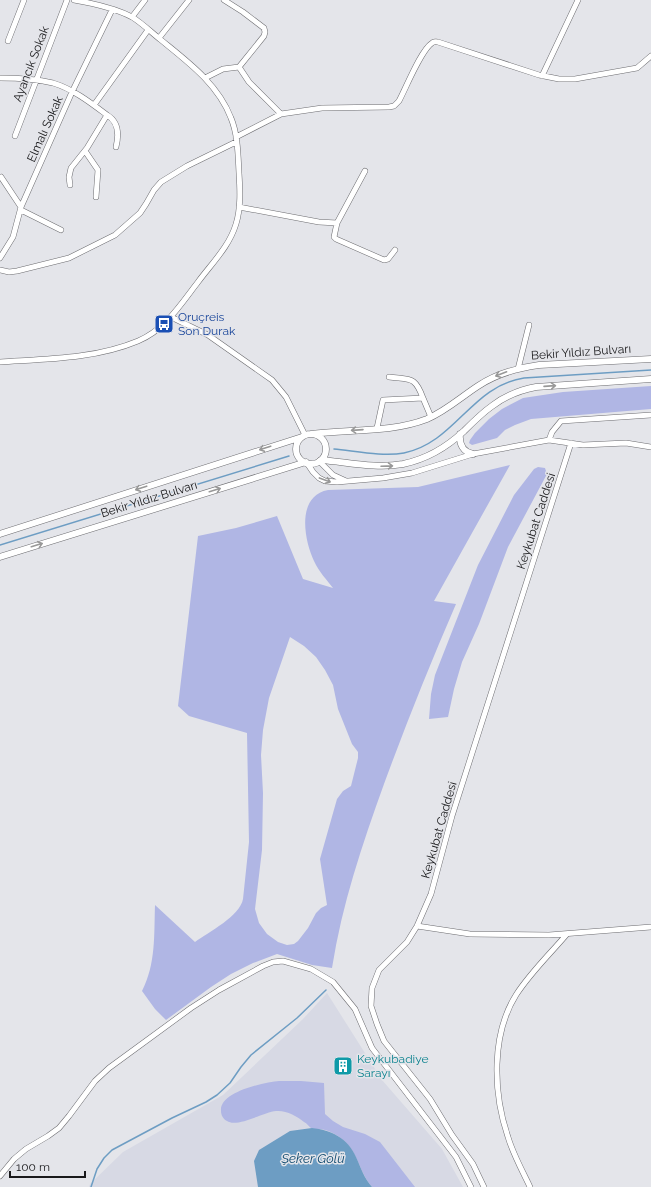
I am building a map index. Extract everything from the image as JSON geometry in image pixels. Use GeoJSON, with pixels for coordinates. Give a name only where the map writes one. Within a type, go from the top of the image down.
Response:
{"type":"FeatureCollection","features":[{"type":"Feature","properties":{"kind":"main road","name":"Bekir Yıldız Bulvarı"},"geometry":{"type":"LineString","coordinates":[[0,534],[306,435],[408,424],[430,417],[452,406],[487,380],[518,369],[538,365],[651,359]]}},
{"type":"Feature","properties":{"kind":"main road"},"geometry":{"type":"LineString","coordinates":[[320,460],[376,466],[402,464],[419,460],[435,452],[460,434],[493,405],[508,396],[529,388],[651,380]]}},
{"type":"Feature","properties":{"kind":"main road"},"geometry":{"type":"LineString","coordinates":[[460,434],[460,440],[463,448],[467,452],[473,454]]}},
{"type":"Feature","properties":{"kind":"main road"},"geometry":{"type":"LineString","coordinates":[[306,435],[318,436],[324,443],[325,452],[320,460],[314,463],[306,463],[299,458],[297,445],[306,435]]}},
{"type":"Feature","properties":{"kind":"main road","name":"Bekir Yıldız Bulvarı"},"geometry":{"type":"LineString","coordinates":[[0,556],[306,463]]}},
{"type":"Feature","properties":{"kind":"street"},"geometry":{"type":"LineString","coordinates":[[8,41],[24,0]]}},
{"type":"Feature","properties":{"kind":"street","name":"Ayancık Sokak"},"geometry":{"type":"LineString","coordinates":[[14,136],[67,0]]}},
{"type":"Feature","properties":{"kind":"street"},"geometry":{"type":"LineString","coordinates":[[0,362],[73,357],[107,351],[139,341],[156,330],[171,317],[220,255],[229,241],[237,223],[240,178],[233,125],[228,112],[205,78],[199,71],[132,17],[74,0]]}},
{"type":"Feature","properties":{"kind":"street"},"geometry":{"type":"LineString","coordinates":[[132,17],[145,0]]}},
{"type":"Feature","properties":{"kind":"street"},"geometry":{"type":"LineString","coordinates":[[158,38],[189,0]]}},
{"type":"Feature","properties":{"kind":"street"},"geometry":{"type":"LineString","coordinates":[[205,78],[223,70],[240,67],[264,36],[265,30],[263,27],[224,0]]}},
{"type":"Feature","properties":{"kind":"street"},"geometry":{"type":"LineString","coordinates":[[542,76],[578,0]]}},
{"type":"Feature","properties":{"kind":"street","name":"Elmalı Sokak"},"geometry":{"type":"LineString","coordinates":[[0,258],[13,237],[21,209],[72,92],[112,10]]}},
{"type":"Feature","properties":{"kind":"street"},"geometry":{"type":"LineString","coordinates":[[94,105],[148,30]]}},
{"type":"Feature","properties":{"kind":"street"},"geometry":{"type":"LineString","coordinates":[[0,270],[9,272],[17,271],[69,258],[115,235],[140,213],[154,190],[161,182],[281,114],[316,108],[372,108],[394,106],[399,101],[419,60],[431,44],[436,42],[542,76],[560,79],[637,68],[651,56]]}},
{"type":"Feature","properties":{"kind":"street"},"geometry":{"type":"LineString","coordinates":[[240,67],[249,82],[281,114]]}},
{"type":"Feature","properties":{"kind":"street"},"geometry":{"type":"LineString","coordinates":[[0,78],[36,80],[54,84],[72,92],[94,105],[113,119],[118,134],[116,147]]}},
{"type":"Feature","properties":{"kind":"street"},"geometry":{"type":"LineString","coordinates":[[70,185],[70,171],[85,151],[107,115]]}},
{"type":"Feature","properties":{"kind":"street"},"geometry":{"type":"LineString","coordinates":[[85,151],[98,170],[96,197]]}},
{"type":"Feature","properties":{"kind":"street"},"geometry":{"type":"LineString","coordinates":[[365,170],[337,224],[334,235],[336,239],[384,260],[388,259],[395,250]]}},
{"type":"Feature","properties":{"kind":"street"},"geometry":{"type":"LineString","coordinates":[[1,177],[21,209],[62,230]]}},
{"type":"Feature","properties":{"kind":"street"},"geometry":{"type":"LineString","coordinates":[[239,207],[318,222],[337,224]]}},
{"type":"Feature","properties":{"kind":"street"},"geometry":{"type":"LineString","coordinates":[[171,317],[208,335],[272,380],[286,397],[306,435]]}},
{"type":"Feature","properties":{"kind":"street"},"geometry":{"type":"LineString","coordinates":[[518,369],[529,325]]}},
{"type":"Feature","properties":{"kind":"street"},"geometry":{"type":"LineString","coordinates":[[389,377],[413,381],[419,386],[430,417]]}},
{"type":"Feature","properties":{"kind":"street"},"geometry":{"type":"LineString","coordinates":[[376,428],[382,400],[423,398]]}},
{"type":"Feature","properties":{"kind":"street"},"geometry":{"type":"LineString","coordinates":[[549,440],[552,432],[561,421],[651,415]]}},
{"type":"Feature","properties":{"kind":"street"},"geometry":{"type":"LineString","coordinates":[[306,463],[316,476],[323,480],[337,482],[384,478],[412,473],[473,454],[549,440],[592,445],[626,443],[651,447]]}},
{"type":"Feature","properties":{"kind":"street","name":"Keykubat Caddesi"},"geometry":{"type":"LineString","coordinates":[[484,1187],[473,1164],[452,1135],[430,1099],[384,1041],[371,1006],[372,988],[379,970],[407,942],[417,926],[431,894],[452,816],[571,443]]}},
{"type":"Feature","properties":{"kind":"street"},"geometry":{"type":"LineString","coordinates":[[320,460],[336,476],[350,481]]}},
{"type":"Feature","properties":{"kind":"street"},"geometry":{"type":"LineString","coordinates":[[417,926],[470,934],[549,936],[651,927]]}},
{"type":"Feature","properties":{"kind":"street"},"geometry":{"type":"LineString","coordinates":[[530,1187],[508,1138],[503,1119],[498,1077],[500,1038],[506,1015],[516,995],[567,934]]}},
{"type":"Feature","properties":{"kind":"street"},"geometry":{"type":"LineString","coordinates":[[0,1176],[26,1149],[59,1128],[70,1116],[95,1081],[112,1065],[191,1008],[219,990],[263,966],[273,962],[283,962],[311,969],[333,982],[355,1009],[372,1048],[456,1157],[471,1187]]}},
{"type":"Feature","properties":{"kind":"shaded area"},"geometry":{"type":"Polygon","coordinates":[[[651,386],[651,409],[531,419],[505,430],[497,438],[472,445],[469,443],[475,433],[489,419],[502,409],[523,398],[563,392],[651,386]]]}},
{"type":"Feature","properties":{"kind":"shaded area"},"geometry":{"type":"Polygon","coordinates":[[[510,465],[434,601],[456,604],[410,716],[368,829],[341,921],[332,968],[312,965],[277,954],[253,963],[231,974],[166,1020],[155,1009],[142,991],[147,981],[152,960],[155,905],[195,942],[216,928],[230,917],[241,905],[243,899],[249,842],[247,733],[189,716],[178,706],[198,536],[236,528],[277,516],[303,579],[333,588],[316,565],[307,542],[305,520],[311,501],[318,494],[328,490],[418,487],[510,465]],[[290,637],[269,698],[263,730],[261,755],[263,793],[262,850],[255,909],[259,923],[267,934],[278,942],[287,945],[294,944],[298,941],[308,928],[316,913],[327,905],[320,859],[337,799],[343,791],[351,786],[358,758],[358,752],[352,744],[338,709],[333,685],[316,657],[304,646],[290,637]]]}},
{"type":"Feature","properties":{"kind":"shaded area"},"geometry":{"type":"Polygon","coordinates":[[[538,467],[545,468],[547,474],[508,547],[479,624],[462,662],[448,717],[429,719],[431,694],[435,675],[478,565],[514,495],[534,469],[538,467]]]}},
{"type":"Feature","properties":{"kind":"shaded area"},"geometry":{"type":"Polygon","coordinates":[[[327,993],[382,1080],[442,1149],[463,1187],[89,1187],[90,1184],[123,1152],[223,1095],[303,1019],[327,993]]]}},
{"type":"Feature","properties":{"kind":"shaded area"},"geometry":{"type":"Polygon","coordinates":[[[279,1081],[324,1083],[325,1114],[343,1127],[365,1134],[380,1142],[415,1187],[372,1187],[364,1175],[352,1149],[342,1139],[329,1131],[311,1128],[306,1123],[287,1112],[271,1112],[237,1123],[231,1123],[222,1117],[222,1104],[227,1098],[244,1089],[264,1083],[279,1081]]]}},
{"type":"Feature","properties":{"kind":"water","name":"Şeker Gölü"},"geometry":{"type":"Polygon","coordinates":[[[312,1128],[332,1133],[344,1140],[353,1150],[369,1184],[372,1187],[258,1187],[254,1161],[259,1150],[290,1131],[312,1128]]]}},
{"type":"Feature","properties":{"kind":"waterway"},"geometry":{"type":"LineString","coordinates":[[334,449],[396,454],[422,447],[451,427],[476,402],[490,392],[506,383],[524,378],[651,370]]}},
{"type":"Feature","properties":{"kind":"waterway"},"geometry":{"type":"LineString","coordinates":[[0,545],[289,456]]}},
{"type":"Feature","properties":{"kind":"waterway"},"geometry":{"type":"LineString","coordinates":[[91,1187],[97,1169],[104,1158],[112,1150],[217,1095],[230,1083],[251,1055],[297,1018],[326,990]]}},
{"type":"Feature","properties":{"kind":"place","name":"Oruçreis Son Durak"},"geometry":{"type":"Point","coordinates":[164,324]}},
{"type":"Feature","properties":{"kind":"place","name":"Keykubadiye Sarayı"},"geometry":{"type":"Point","coordinates":[343,1066]}}]}
